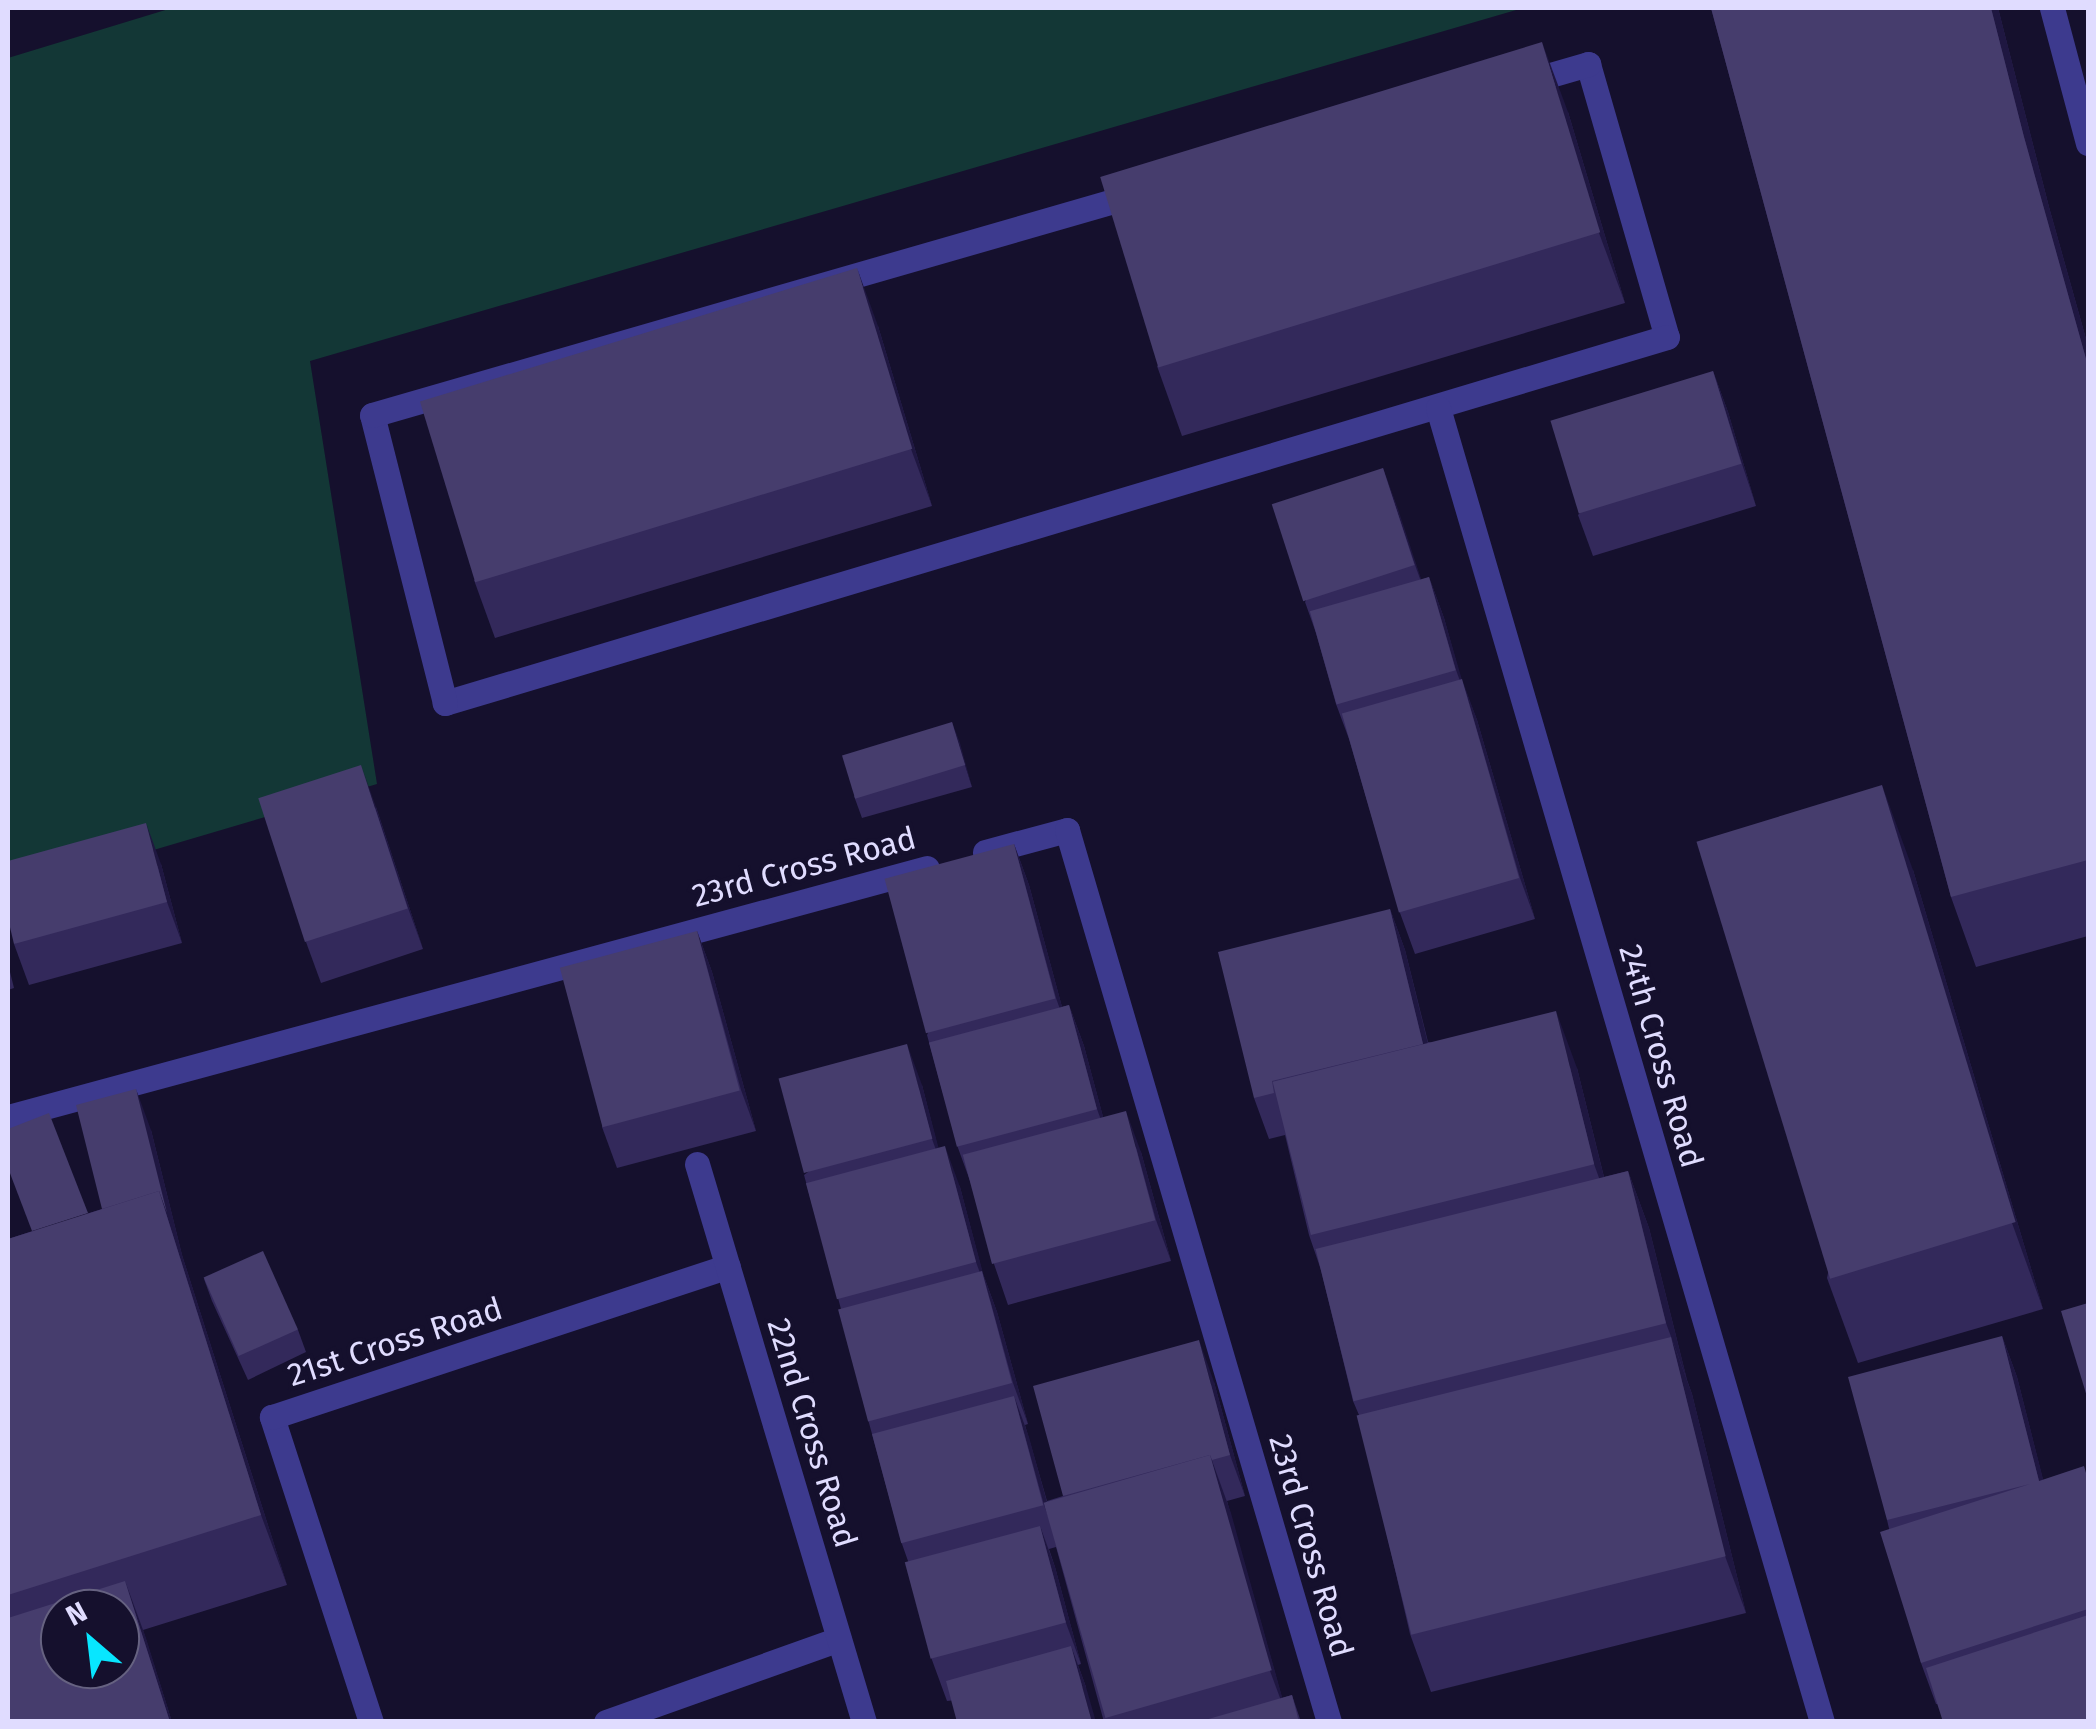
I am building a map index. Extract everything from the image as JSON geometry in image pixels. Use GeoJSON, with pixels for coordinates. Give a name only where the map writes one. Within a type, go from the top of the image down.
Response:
{"type":"FeatureCollection","features":[{"type":"Feature","properties":{"kind":"street"},"geometry":{"type":"LineString","coordinates":[[2052,8],[2088,143]]}},
{"type":"Feature","properties":{"kind":"street"},"geometry":{"type":"LineString","coordinates":[[1588,64],[1667,337],[1438,408],[444,703],[372,415],[1588,64]]}},
{"type":"Feature","properties":{"kind":"street","name":"24th Cross Road"},"geometry":{"type":"LineString","coordinates":[[1438,408],[1822,1722]]}},
{"type":"Feature","properties":{"kind":"street","name":"23rd Cross Road"},"geometry":{"type":"LineString","coordinates":[[8,1116],[1067,830],[1328,1722]]}},
{"type":"Feature","properties":{"kind":"street","name":"22nd Cross Road"},"geometry":{"type":"LineString","coordinates":[[697,1164],[864,1722]]}},
{"type":"Feature","properties":{"kind":"street","name":"21st Cross Road"},"geometry":{"type":"LineString","coordinates":[[370,1722],[272,1417],[728,1266]]}},
{"type":"Feature","properties":{"kind":"street"},"geometry":{"type":"LineString","coordinates":[[606,1722],[839,1639]]}},
{"type":"Feature","properties":{"kind":"green space"},"geometry":{"type":"Polygon","coordinates":[[[172,8],[1523,8],[310,361],[377,784],[8,893],[8,58],[172,8]]]}},
{"type":"Feature","properties":{"kind":"building"},"geometry":{"type":"Polygon","coordinates":[[[1711,8],[1991,8],[2088,366],[2088,860],[1951,897],[1711,8]]]}},
{"type":"Feature","properties":{"kind":"building"},"geometry":{"type":"Polygon","coordinates":[[[1542,42],[1600,232],[1158,367],[1100,177],[1542,42]]]}},
{"type":"Feature","properties":{"kind":"building"},"geometry":{"type":"Polygon","coordinates":[[[857,268],[912,449],[475,582],[420,402],[857,268]]]}},
{"type":"Feature","properties":{"kind":"building"},"geometry":{"type":"Polygon","coordinates":[[[1713,371],[1741,464],[1579,513],[1550,421],[1713,371]]]}},
{"type":"Feature","properties":{"kind":"building"},"geometry":{"type":"Polygon","coordinates":[[[1383,468],[1415,565],[1303,601],[1272,504],[1383,468]]]}},
{"type":"Feature","properties":{"kind":"building"},"geometry":{"type":"Polygon","coordinates":[[[1429,577],[1456,670],[1337,704],[1310,611],[1429,577]]]}},
{"type":"Feature","properties":{"kind":"building"},"geometry":{"type":"Polygon","coordinates":[[[1462,679],[1519,878],[1399,912],[1342,713],[1462,679]]]}},
{"type":"Feature","properties":{"kind":"building"},"geometry":{"type":"Polygon","coordinates":[[[952,722],[965,765],[855,799],[842,756],[952,722]]]}},
{"type":"Feature","properties":{"kind":"building"},"geometry":{"type":"Polygon","coordinates":[[[361,765],[408,909],[305,942],[258,798],[361,765]]]}},
{"type":"Feature","properties":{"kind":"building"},"geometry":{"type":"Polygon","coordinates":[[[1882,785],[2016,1222],[1830,1279],[1696,842],[1882,785]]]}},
{"type":"Feature","properties":{"kind":"building"},"geometry":{"type":"Polygon","coordinates":[[[146,823],[167,902],[14,944],[8,919],[8,861],[146,823]]]}},
{"type":"Feature","properties":{"kind":"building"},"geometry":{"type":"Polygon","coordinates":[[[1014,844],[1055,999],[926,1033],[885,879],[1014,844]]]}},
{"type":"Feature","properties":{"kind":"building"},"geometry":{"type":"Polygon","coordinates":[[[1390,909],[1423,1044],[1272,1081],[1274,1093],[1254,1098],[1218,952],[1390,909]]]}},
{"type":"Feature","properties":{"kind":"building"},"geometry":{"type":"Polygon","coordinates":[[[697,931],[740,1090],[603,1127],[560,968],[697,931]]]}},
{"type":"Feature","properties":{"kind":"building"},"geometry":{"type":"Polygon","coordinates":[[[1069,1005],[1097,1109],[957,1147],[929,1043],[1069,1005]]]}},
{"type":"Feature","properties":{"kind":"building"},"geometry":{"type":"Polygon","coordinates":[[[1556,1011],[1594,1164],[1311,1235],[1273,1082],[1556,1011]]]}},
{"type":"Feature","properties":{"kind":"building"},"geometry":{"type":"Polygon","coordinates":[[[907,1044],[932,1139],[804,1173],[779,1078],[907,1044]]]}},
{"type":"Feature","properties":{"kind":"building"},"geometry":{"type":"Polygon","coordinates":[[[136,1089],[167,1213],[159,1191],[102,1209],[76,1105],[136,1089]]]}},
{"type":"Feature","properties":{"kind":"building"},"geometry":{"type":"Polygon","coordinates":[[[1126,1111],[1155,1220],[992,1264],[963,1155],[1126,1111]]]}},
{"type":"Feature","properties":{"kind":"building"},"geometry":{"type":"Polygon","coordinates":[[[49,1113],[88,1213],[32,1231],[8,1168],[8,1129],[49,1113]]]}},
{"type":"Feature","properties":{"kind":"building"},"geometry":{"type":"Polygon","coordinates":[[[945,1146],[976,1262],[837,1299],[806,1183],[945,1146]]]}},
{"type":"Feature","properties":{"kind":"building"},"geometry":{"type":"Polygon","coordinates":[[[1628,1171],[1666,1323],[1354,1401],[1316,1249],[1628,1171]]]}},
{"type":"Feature","properties":{"kind":"building"},"geometry":{"type":"Polygon","coordinates":[[[159,1191],[261,1515],[8,1595],[8,1239],[159,1191]]]}},
{"type":"Feature","properties":{"kind":"building"},"geometry":{"type":"Polygon","coordinates":[[[263,1251],[298,1330],[239,1356],[204,1277],[263,1251]]]}},
{"type":"Feature","properties":{"kind":"building"},"geometry":{"type":"Polygon","coordinates":[[[982,1271],[1012,1383],[868,1422],[838,1310],[982,1271]]]}},
{"type":"Feature","properties":{"kind":"building"},"geometry":{"type":"Polygon","coordinates":[[[2088,1303],[2088,1400],[2061,1311],[2088,1303]]]}},
{"type":"Feature","properties":{"kind":"building"},"geometry":{"type":"Polygon","coordinates":[[[2002,1336],[2039,1481],[2084,1466],[2088,1480],[2088,1609],[1921,1663],[1880,1532],[2030,1484],[1887,1520],[1848,1377],[2002,1336]]]}},
{"type":"Feature","properties":{"kind":"building"},"geometry":{"type":"Polygon","coordinates":[[[1671,1337],[1726,1556],[1411,1635],[1357,1415],[1671,1337]]]}},
{"type":"Feature","properties":{"kind":"building"},"geometry":{"type":"Polygon","coordinates":[[[1199,1340],[1230,1455],[1212,1460],[1210,1455],[1063,1496],[1033,1386],[1199,1340]]]}},
{"type":"Feature","properties":{"kind":"building"},"geometry":{"type":"Polygon","coordinates":[[[1014,1396],[1043,1505],[901,1543],[872,1434],[1014,1396]]]}},
{"type":"Feature","properties":{"kind":"building"},"geometry":{"type":"Polygon","coordinates":[[[1210,1455],[1272,1670],[1105,1718],[1044,1503],[1210,1455]]]}},
{"type":"Feature","properties":{"kind":"building"},"geometry":{"type":"Polygon","coordinates":[[[1040,1526],[1066,1623],[931,1659],[905,1562],[1040,1526]]]}},
{"type":"Feature","properties":{"kind":"building"},"geometry":{"type":"Polygon","coordinates":[[[125,1581],[128,1589],[100,1589],[125,1581]]]}},
{"type":"Feature","properties":{"kind":"building"},"geometry":{"type":"Polygon","coordinates":[[[40,1608],[40,1689],[140,1689],[140,1628],[170,1722],[8,1722],[8,1618],[40,1608]]]}},
{"type":"Feature","properties":{"kind":"building"},"geometry":{"type":"Polygon","coordinates":[[[2088,1615],[2088,1722],[1943,1722],[1926,1668],[2088,1615]]]}},
{"type":"Feature","properties":{"kind":"building"},"geometry":{"type":"Polygon","coordinates":[[[1071,1646],[1092,1722],[957,1722],[946,1681],[1071,1646]]]}},
{"type":"Feature","properties":{"kind":"building"},"geometry":{"type":"Polygon","coordinates":[[[1292,1695],[1299,1722],[1198,1722],[1292,1695]]]}}]}
